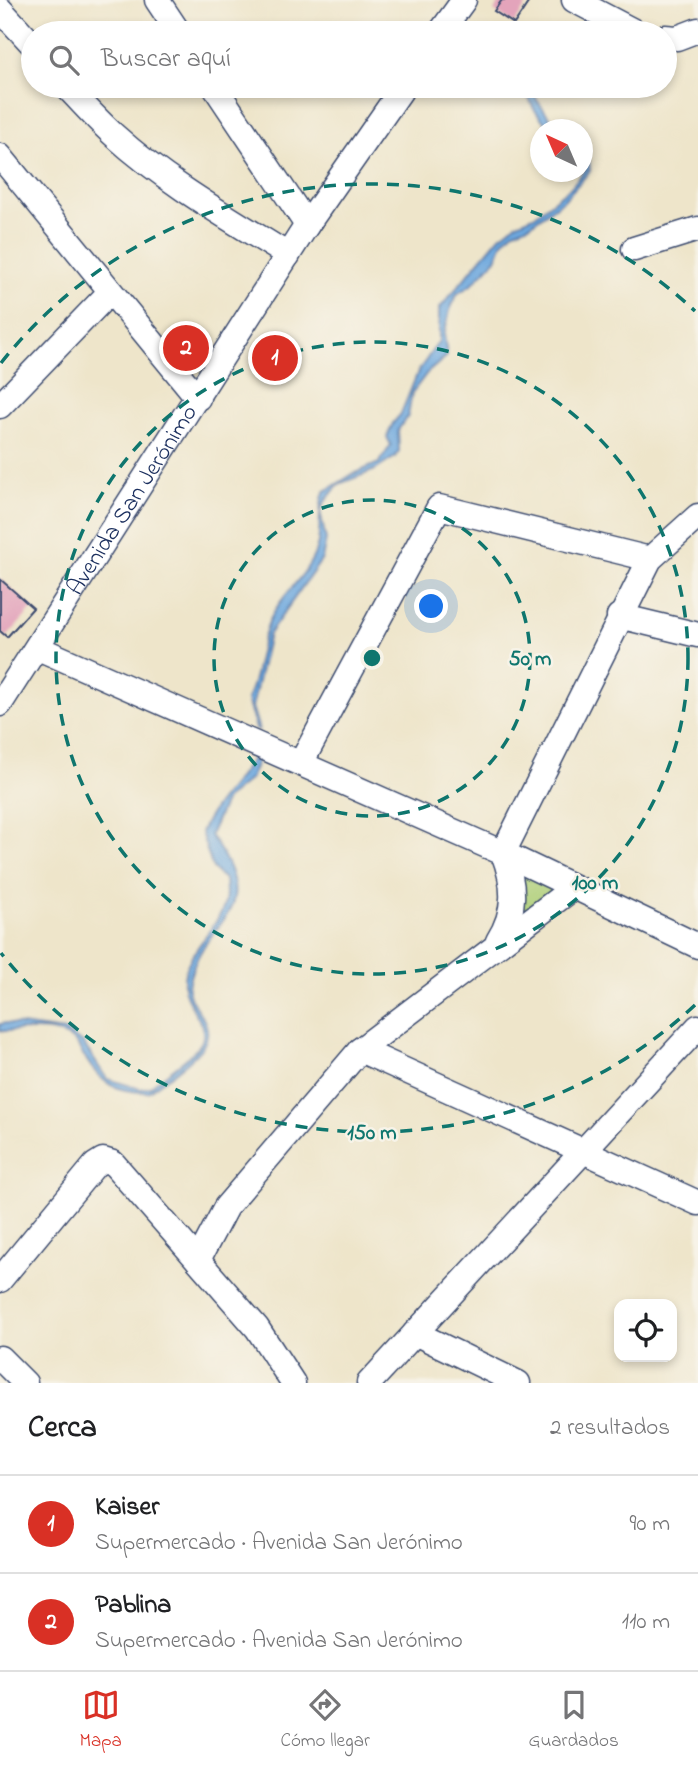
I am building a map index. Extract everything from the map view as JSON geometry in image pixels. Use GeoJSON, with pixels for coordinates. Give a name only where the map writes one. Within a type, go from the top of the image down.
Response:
{"type":"FeatureCollection","features":[{"type":"Feature","properties":{"kind":"street"},"geometry":{"type":"LineString","coordinates":[[157,0],[171,21]]}},
{"type":"Feature","properties":{"kind":"street"},"geometry":{"type":"LineString","coordinates":[[574,0],[614,21]]}},
{"type":"Feature","properties":{"kind":"street"},"geometry":{"type":"LineString","coordinates":[[448,21],[460,2]]}},
{"type":"Feature","properties":{"kind":"street"},"geometry":{"type":"LineString","coordinates":[[0,9],[21,32]]}},
{"type":"Feature","properties":{"kind":"street"},"geometry":{"type":"LineString","coordinates":[[677,38],[698,30]]}},
{"type":"Feature","properties":{"kind":"street"},"geometry":{"type":"LineString","coordinates":[[78,98],[115,136],[145,161],[201,201],[288,255]]}},
{"type":"Feature","properties":{"kind":"street"},"geometry":{"type":"LineString","coordinates":[[222,98],[307,225]]}},
{"type":"Feature","properties":{"kind":"street","name":"Avenida San Jerónimo"},"geometry":{"type":"LineString","coordinates":[[0,704],[38,649],[307,225],[396,98]]}},
{"type":"Feature","properties":{"kind":"street"},"geometry":{"type":"LineString","coordinates":[[2,164],[198,398]]}},
{"type":"Feature","properties":{"kind":"street"},"geometry":{"type":"LineString","coordinates":[[634,249],[698,229]]}},
{"type":"Feature","properties":{"kind":"street"},"geometry":{"type":"LineString","coordinates":[[0,406],[110,292]]}},
{"type":"Feature","properties":{"kind":"street"},"geometry":{"type":"LineString","coordinates":[[301,763],[439,507],[650,559]]}},
{"type":"Feature","properties":{"kind":"street"},"geometry":{"type":"LineString","coordinates":[[494,947],[511,915],[513,897],[510,872],[503,853],[619,616],[650,559],[698,516]]}},
{"type":"Feature","properties":{"kind":"street"},"geometry":{"type":"LineString","coordinates":[[619,616],[698,635]]}},
{"type":"Feature","properties":{"kind":"street"},"geometry":{"type":"LineString","coordinates":[[38,649],[503,853],[698,946]]}},
{"type":"Feature","properties":{"kind":"street"},"geometry":{"type":"LineString","coordinates":[[198,1260],[226,1206],[360,1050],[573,888]]}},
{"type":"Feature","properties":{"kind":"street"},"geometry":{"type":"LineString","coordinates":[[369,1383],[698,1027]]}},
{"type":"Feature","properties":{"kind":"street"},"geometry":{"type":"LineString","coordinates":[[360,1050],[698,1203]]}},
{"type":"Feature","properties":{"kind":"street"},"geometry":{"type":"LineString","coordinates":[[0,1280],[95,1165],[103,1160],[113,1163],[257,1328],[293,1383]]}},
{"type":"Feature","properties":{"kind":"street"},"geometry":{"type":"LineString","coordinates":[[415,1333],[518,1383]]}},
{"type":"Feature","properties":{"kind":"street"},"geometry":{"type":"LineString","coordinates":[[0,1358],[25,1383]]}},
{"type":"Feature","properties":{"kind":"green space"},"geometry":{"type":"Polygon","coordinates":[[[516,867],[556,889],[517,922],[516,867]]]}},
{"type":"Feature","properties":{"kind":"water"},"geometry":{"type":"Polygon","coordinates":[[[529,98],[536,98],[551,119],[542,119],[529,98]]]}},
{"type":"Feature","properties":{"kind":"water"},"geometry":{"type":"Polygon","coordinates":[[[575,182],[580,182],[564,200],[531,224],[512,232],[503,242],[496,259],[471,285],[457,294],[444,334],[447,356],[427,373],[412,393],[408,416],[398,430],[399,451],[395,457],[375,470],[339,484],[320,511],[324,492],[353,474],[379,463],[391,445],[387,437],[393,423],[401,414],[418,372],[439,341],[439,309],[500,236],[517,223],[534,216],[575,182]]]}},
{"type":"Feature","properties":{"kind":"water"},"geometry":{"type":"Polygon","coordinates":[[[320,511],[326,540],[322,559],[269,634],[252,707],[259,730],[256,729],[247,700],[263,638],[276,608],[312,559],[318,543],[320,511]]]}},
{"type":"Feature","properties":{"kind":"water"},"geometry":{"type":"Polygon","coordinates":[[[254,755],[259,757],[250,779],[226,799],[210,835],[227,862],[234,883],[234,900],[228,914],[197,959],[189,981],[190,997],[206,1024],[207,1032],[206,1040],[197,1053],[148,1092],[137,1092],[104,1081],[76,1043],[66,1036],[38,1030],[0,1031],[0,1024],[6,1023],[64,1031],[83,1043],[107,1079],[141,1089],[150,1087],[199,1047],[202,1028],[186,994],[184,976],[193,955],[219,916],[226,896],[225,880],[213,869],[201,832],[206,821],[254,755]]]}},
{"type":"Feature","properties":{"kind":"building"},"geometry":{"type":"Polygon","coordinates":[[[502,0],[530,0],[516,21],[509,21],[494,11],[502,0]]]}},
{"type":"Feature","properties":{"kind":"building"},"geometry":{"type":"Polygon","coordinates":[[[261,342],[297,351],[289,373],[253,364],[261,342]]]}},
{"type":"Feature","properties":{"kind":"building"},"geometry":{"type":"Polygon","coordinates":[[[0,579],[33,608],[7,637],[0,631],[0,579]]]}},
{"type":"Feature","properties":{"kind":"place","name":"Pablina"},"geometry":{"type":"Point","coordinates":[186,348]}},
{"type":"Feature","properties":{"kind":"place","name":"Kaiser"},"geometry":{"type":"Point","coordinates":[275,358]}}]}
